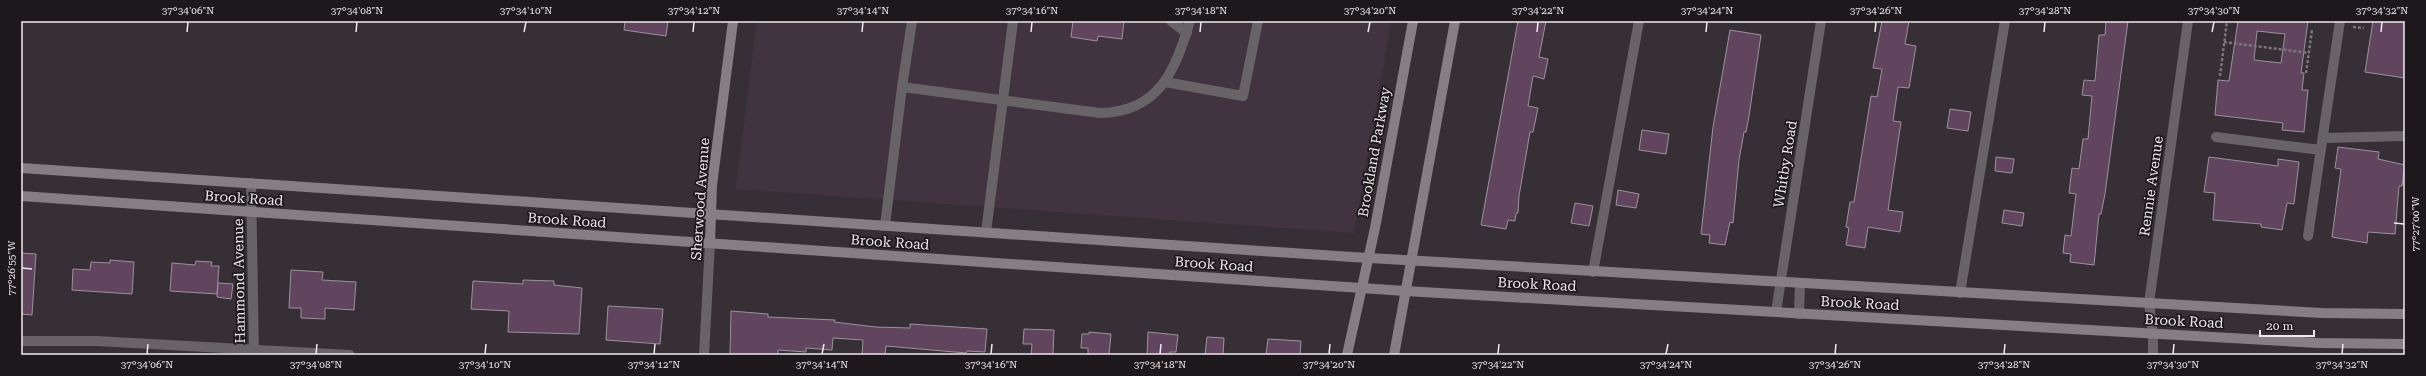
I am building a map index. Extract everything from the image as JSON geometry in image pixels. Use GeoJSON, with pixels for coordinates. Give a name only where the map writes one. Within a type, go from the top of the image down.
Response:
{"type":"FeatureCollection","features":[{"type":"Feature","properties":{"kind":"main road","name":"Sherwood Avenue"},"geometry":{"type":"LineString","coordinates":[[710,243],[712,185],[733,21]]}},
{"type":"Feature","properties":{"kind":"main road","name":"Brookland Parkway"},"geometry":{"type":"LineString","coordinates":[[1347,355],[1360,288],[1368,258],[1413,21]]}},
{"type":"Feature","properties":{"kind":"main road"},"geometry":{"type":"LineString","coordinates":[[1394,355],[1456,21]]}},
{"type":"Feature","properties":{"kind":"main road","name":"Brook Road"},"geometry":{"type":"LineString","coordinates":[[21,168],[1411,261],[2322,313],[2405,314]]}},
{"type":"Feature","properties":{"kind":"main road","name":"Brook Road"},"geometry":{"type":"LineString","coordinates":[[21,196],[1405,291],[2319,343],[2405,344]]}},
{"type":"Feature","properties":{"kind":"street"},"geometry":{"type":"LineString","coordinates":[[884,226],[912,21]]}},
{"type":"Feature","properties":{"kind":"street"},"geometry":{"type":"LineString","coordinates":[[986,232],[1013,21]]}},
{"type":"Feature","properties":{"kind":"street"},"geometry":{"type":"LineString","coordinates":[[1171,21],[1187,33]]}},
{"type":"Feature","properties":{"kind":"street"},"geometry":{"type":"LineString","coordinates":[[902,87],[1110,113],[1134,107],[1145,102],[1165,82],[1172,72],[1190,21]]}},
{"type":"Feature","properties":{"kind":"street"},"geometry":{"type":"LineString","coordinates":[[1165,82],[1243,96],[1258,21]]}},
{"type":"Feature","properties":{"kind":"street"},"geometry":{"type":"LineString","coordinates":[[1593,272],[1638,21]]}},
{"type":"Feature","properties":{"kind":"street","name":"Whitby Road"},"geometry":{"type":"LineString","coordinates":[[1776,312],[1821,21]]}},
{"type":"Feature","properties":{"kind":"street"},"geometry":{"type":"LineString","coordinates":[[1960,292],[2005,21]]}},
{"type":"Feature","properties":{"kind":"street","name":"Rennie Avenue"},"geometry":{"type":"LineString","coordinates":[[2153,355],[2153,334],[2149,303],[2188,21]]}},
{"type":"Feature","properties":{"kind":"street"},"geometry":{"type":"LineString","coordinates":[[2308,236],[2340,21]]}},
{"type":"Feature","properties":{"kind":"street"},"geometry":{"type":"LineString","coordinates":[[2323,138],[2405,136]]}},
{"type":"Feature","properties":{"kind":"street"},"geometry":{"type":"LineString","coordinates":[[2216,137],[2321,150]]}},
{"type":"Feature","properties":{"kind":"street","name":"Hammond Avenue"},"geometry":{"type":"LineString","coordinates":[[251,183],[254,352]]}},
{"type":"Feature","properties":{"kind":"street","name":"Sherwood Avenue"},"geometry":{"type":"LineString","coordinates":[[704,355],[710,243]]}},
{"type":"Feature","properties":{"kind":"street"},"geometry":{"type":"LineString","coordinates":[[1799,314],[1800,283]]}},
{"type":"Feature","properties":{"kind":"street"},"geometry":{"type":"LineString","coordinates":[[21,341],[96,341],[254,352],[350,355]]}},
{"type":"Feature","properties":{"kind":"path"},"geometry":{"type":"LineString","coordinates":[[2220,76],[2227,21]]}},
{"type":"Feature","properties":{"kind":"path"},"geometry":{"type":"LineString","coordinates":[[2350,26],[2364,28]]}},
{"type":"Feature","properties":{"kind":"path"},"geometry":{"type":"LineString","coordinates":[[2306,73],[2312,30]]}},
{"type":"Feature","properties":{"kind":"path"},"geometry":{"type":"LineString","coordinates":[[2224,42],[2309,53]]}},
{"type":"Feature","properties":{"kind":"shaded area"},"geometry":{"type":"Polygon","coordinates":[[[757,21],[1391,21],[1354,233],[736,189],[757,21]]]}},
{"type":"Feature","properties":{"kind":"building"},"geometry":{"type":"Polygon","coordinates":[[[625,21],[668,21],[666,36],[624,30],[625,21]]]}},
{"type":"Feature","properties":{"kind":"building"},"geometry":{"type":"Polygon","coordinates":[[[1073,21],[1124,21],[1122,39],[1098,36],[1097,41],[1071,37],[1073,21]]]}},
{"type":"Feature","properties":{"kind":"building"},"geometry":{"type":"Polygon","coordinates":[[[1518,21],[1546,21],[1539,57],[1548,59],[1544,79],[1533,76],[1528,106],[1538,108],[1533,132],[1530,132],[1519,196],[1518,213],[1516,213],[1515,221],[1508,220],[1506,229],[1481,225],[1518,21]]]}},
{"type":"Feature","properties":{"kind":"building"},"geometry":{"type":"Polygon","coordinates":[[[1882,21],[1909,21],[1905,44],[1916,46],[1909,88],[1898,87],[1893,121],[1901,122],[1888,210],[1903,212],[1900,232],[1868,227],[1865,248],[1846,245],[1849,228],[1846,227],[1850,202],[1854,202],[1871,96],[1877,97],[1882,69],[1873,68],[1882,21]]]}},
{"type":"Feature","properties":{"kind":"building"},"geometry":{"type":"Polygon","coordinates":[[[2106,21],[2128,21],[2105,194],[2101,214],[2099,214],[2094,265],[2070,262],[2071,254],[2063,253],[2065,235],[2071,236],[2076,194],[2069,193],[2072,168],[2079,169],[2083,139],[2088,139],[2092,96],[2082,95],[2084,80],[2095,81],[2099,35],[2105,35],[2106,21]]]}},
{"type":"Feature","properties":{"kind":"building"},"geometry":{"type":"Polygon","coordinates":[[[2238,21],[2308,21],[2301,73],[2304,73],[2302,90],[2308,90],[2304,132],[2282,130],[2283,123],[2215,115],[2218,80],[2229,81],[2238,21]],[[2257,31],[2254,60],[2281,63],[2285,34],[2257,31]]]}},
{"type":"Feature","properties":{"kind":"building"},"geometry":{"type":"Polygon","coordinates":[[[2373,21],[2405,21],[2405,78],[2365,72],[2373,21]]]}},
{"type":"Feature","properties":{"kind":"building"},"geometry":{"type":"Polygon","coordinates":[[[1730,30],[1761,35],[1749,116],[1746,132],[1744,132],[1739,160],[1733,223],[1730,222],[1725,245],[1709,243],[1710,235],[1701,234],[1713,127],[1730,30]]]}},
{"type":"Feature","properties":{"kind":"building"},"geometry":{"type":"Polygon","coordinates":[[[1950,109],[1971,112],[1968,131],[1947,128],[1950,109]]]}},
{"type":"Feature","properties":{"kind":"building"},"geometry":{"type":"Polygon","coordinates":[[[1642,130],[1669,134],[1666,154],[1639,150],[1642,130]]]}},
{"type":"Feature","properties":{"kind":"building"},"geometry":{"type":"Polygon","coordinates":[[[2338,147],[2379,152],[2378,159],[2405,165],[2402,186],[2399,186],[2395,234],[2368,232],[2367,243],[2332,237],[2341,169],[2335,168],[2338,147]]]}},
{"type":"Feature","properties":{"kind":"building"},"geometry":{"type":"Polygon","coordinates":[[[1996,157],[2014,159],[2012,173],[1995,171],[1996,157]]]}},
{"type":"Feature","properties":{"kind":"building"},"geometry":{"type":"Polygon","coordinates":[[[2209,157],[2278,166],[2278,159],[2299,162],[2294,204],[2287,203],[2282,230],[2261,227],[2261,224],[2213,220],[2215,193],[2204,192],[2209,157]]]}},
{"type":"Feature","properties":{"kind":"building"},"geometry":{"type":"Polygon","coordinates":[[[1618,190],[1639,194],[1636,208],[1616,205],[1618,190]]]}},
{"type":"Feature","properties":{"kind":"building"},"geometry":{"type":"Polygon","coordinates":[[[1575,203],[1593,206],[1589,226],[1571,223],[1575,203]]]}},
{"type":"Feature","properties":{"kind":"building"},"geometry":{"type":"Polygon","coordinates":[[[2004,210],[2024,213],[2022,226],[2002,223],[2004,210]]]}},
{"type":"Feature","properties":{"kind":"building"},"geometry":{"type":"Polygon","coordinates":[[[21,253],[36,254],[32,315],[21,314],[21,253]]]}},
{"type":"Feature","properties":{"kind":"building"},"geometry":{"type":"Polygon","coordinates":[[[110,260],[134,262],[132,294],[72,290],[73,269],[90,270],[91,262],[110,263],[110,260]]]}},
{"type":"Feature","properties":{"kind":"building"},"geometry":{"type":"Polygon","coordinates":[[[196,261],[212,262],[211,266],[219,266],[217,294],[170,291],[172,263],[195,265],[196,261]]]}},
{"type":"Feature","properties":{"kind":"building"},"geometry":{"type":"Polygon","coordinates":[[[291,270],[323,272],[322,280],[356,282],[354,310],[325,308],[325,319],[301,318],[301,308],[289,308],[291,270]]]}},
{"type":"Feature","properties":{"kind":"building"},"geometry":{"type":"Polygon","coordinates":[[[523,280],[554,281],[554,285],[582,288],[579,334],[508,332],[509,311],[471,309],[473,281],[523,284],[523,280]]]}},
{"type":"Feature","properties":{"kind":"building"},"geometry":{"type":"Polygon","coordinates":[[[218,283],[233,284],[231,299],[217,297],[218,283]]]}},
{"type":"Feature","properties":{"kind":"building"},"geometry":{"type":"Polygon","coordinates":[[[608,306],[663,309],[660,344],[606,340],[608,306]]]}},
{"type":"Feature","properties":{"kind":"building"},"geometry":{"type":"Polygon","coordinates":[[[731,311],[768,314],[768,317],[835,320],[834,322],[876,327],[910,328],[910,324],[987,329],[985,352],[967,351],[966,353],[886,346],[885,355],[862,355],[863,340],[833,338],[832,350],[806,348],[806,352],[778,350],[778,355],[730,355],[731,311]]]}},
{"type":"Feature","properties":{"kind":"building"},"geometry":{"type":"Polygon","coordinates":[[[1024,329],[1054,330],[1053,355],[1031,355],[1032,344],[1023,344],[1024,329]]]}},
{"type":"Feature","properties":{"kind":"building"},"geometry":{"type":"Polygon","coordinates":[[[1089,332],[1111,334],[1109,355],[1088,355],[1088,348],[1081,348],[1082,334],[1089,334],[1089,332]]]}},
{"type":"Feature","properties":{"kind":"building"},"geometry":{"type":"Polygon","coordinates":[[[1148,332],[1178,335],[1176,352],[1170,352],[1170,355],[1147,355],[1148,332]]]}},
{"type":"Feature","properties":{"kind":"building"},"geometry":{"type":"Polygon","coordinates":[[[1207,337],[1224,338],[1223,355],[1205,355],[1207,337]]]}},
{"type":"Feature","properties":{"kind":"building"},"geometry":{"type":"Polygon","coordinates":[[[1268,339],[1301,341],[1300,355],[1266,355],[1268,339]]]}}]}
